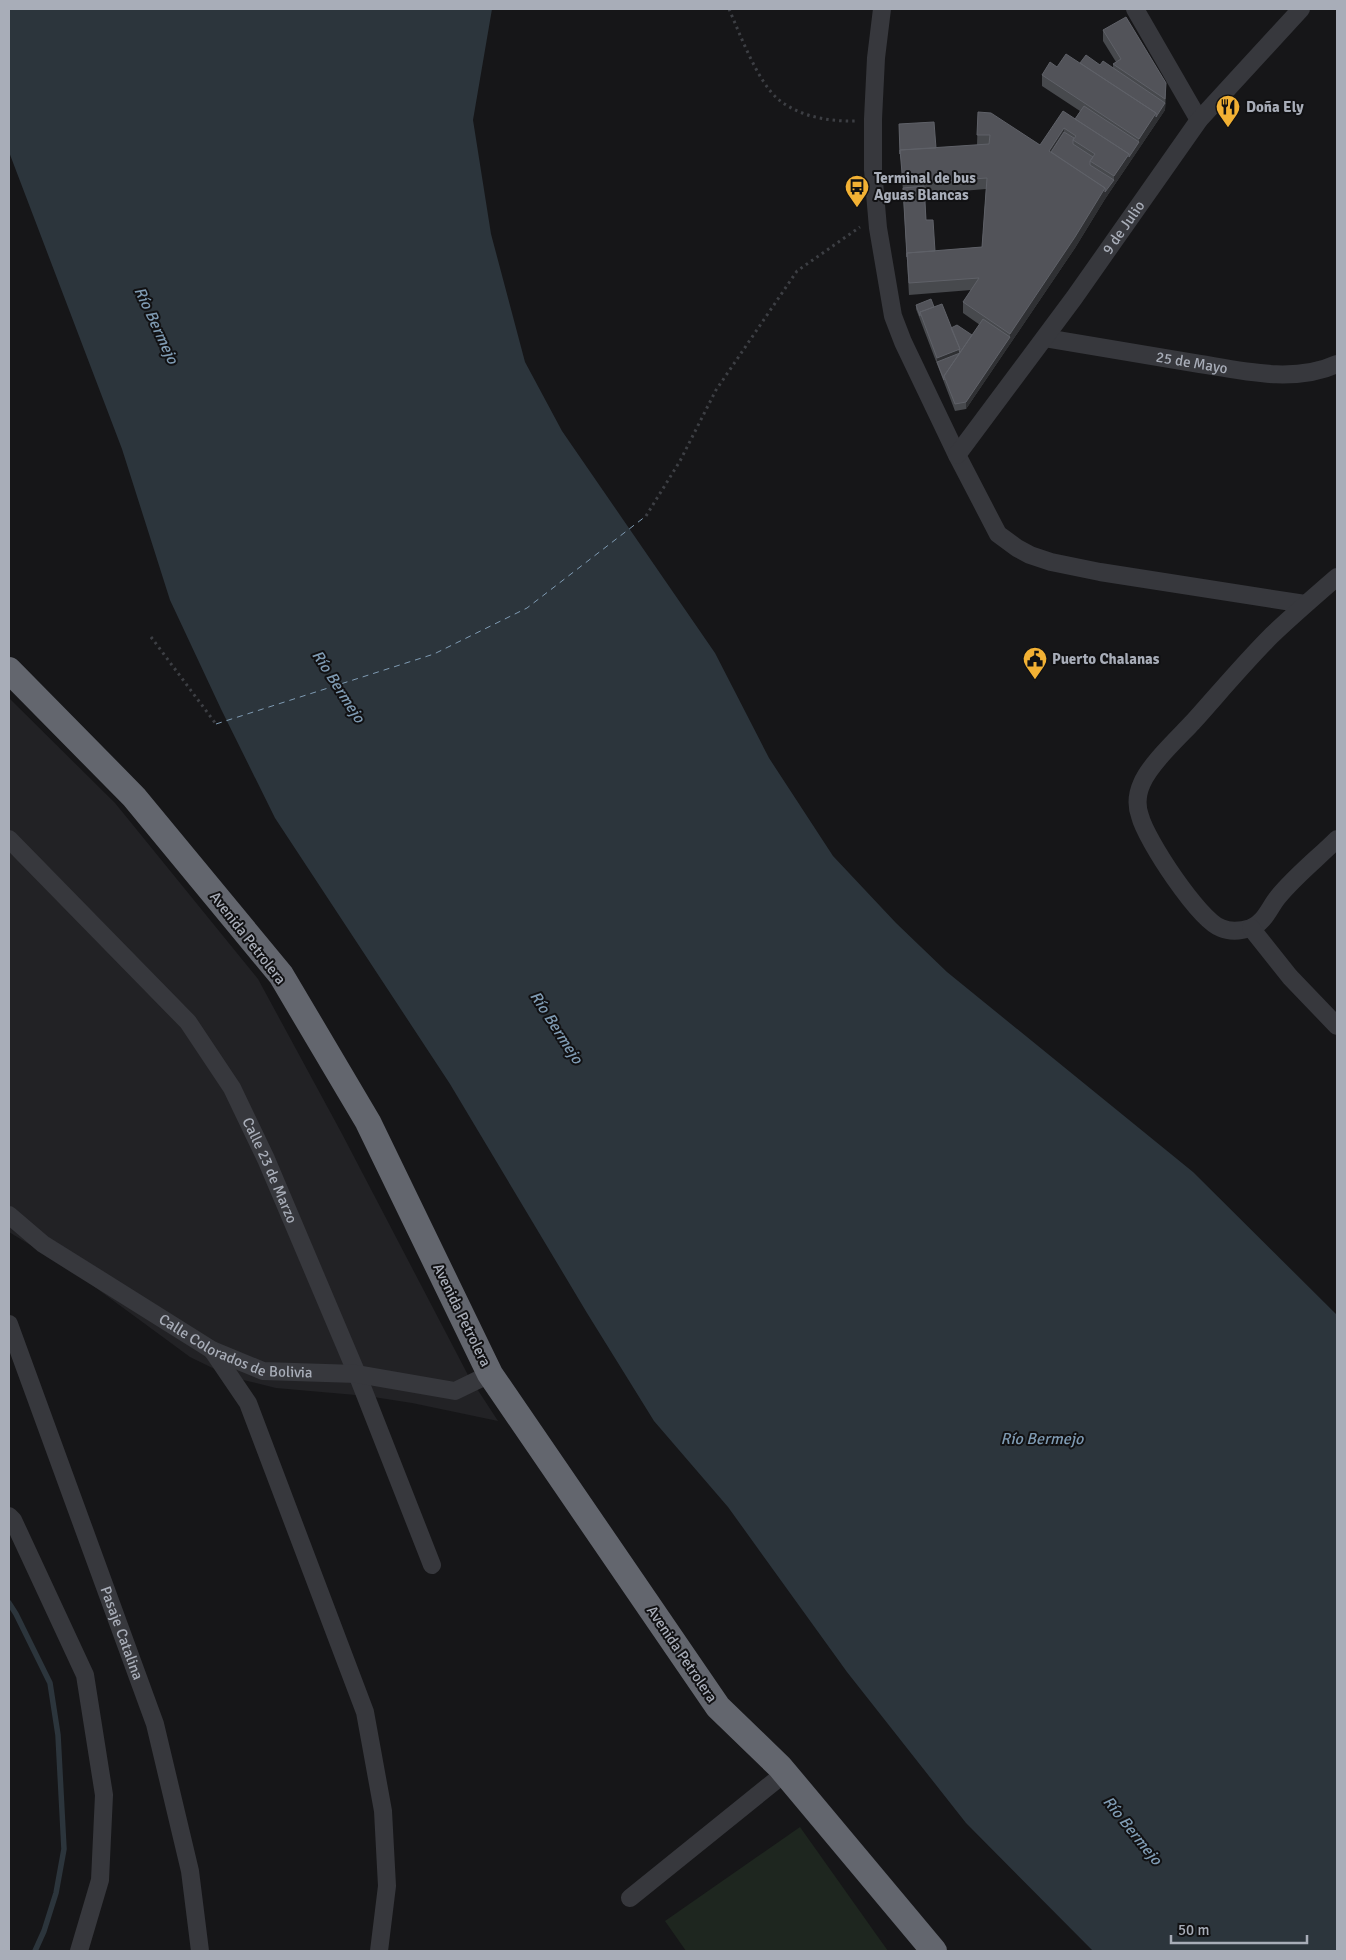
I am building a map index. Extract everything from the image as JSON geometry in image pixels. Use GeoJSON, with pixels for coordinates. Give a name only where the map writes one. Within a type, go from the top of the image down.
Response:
{"type":"FeatureCollection","features":[{"type":"Feature","properties":{"kind":"highway","name":"Avenida Petrolera"},"geometry":{"type":"LineString","coordinates":[[9,670],[134,797],[280,975],[368,1122],[490,1374],[718,1706],[785,1773],[934,1951]]}},
{"type":"Feature","properties":{"kind":"street"},"geometry":{"type":"LineString","coordinates":[[882,9],[876,58],[873,170],[884,273],[893,316],[903,342],[957,456],[998,534],[1006,542],[1030,555],[1051,562],[1100,572],[1305,604]]}},
{"type":"Feature","properties":{"kind":"street"},"geometry":{"type":"LineString","coordinates":[[1135,9],[1199,120]]}},
{"type":"Feature","properties":{"kind":"street","name":"9 de Julio"},"geometry":{"type":"LineString","coordinates":[[957,456],[1045,338],[1199,120],[1301,9]]}},
{"type":"Feature","properties":{"kind":"street","name":"25 de Mayo"},"geometry":{"type":"LineString","coordinates":[[1045,338],[1256,372],[1305,374],[1324,370],[1337,364]]}},
{"type":"Feature","properties":{"kind":"street"},"geometry":{"type":"LineString","coordinates":[[1337,577],[1271,636],[1157,762],[1142,782],[1137,799],[1139,815],[1144,830],[1189,897],[1206,917],[1220,928],[1234,931],[1251,928],[1259,923],[1278,897],[1337,839]]}},
{"type":"Feature","properties":{"kind":"street","name":"Calle 23 de Marzo"},"geometry":{"type":"LineString","coordinates":[[9,839],[188,1022],[226,1080],[266,1159],[357,1374],[432,1565]]}},
{"type":"Feature","properties":{"kind":"street"},"geometry":{"type":"LineString","coordinates":[[1251,928],[1290,977],[1337,1026]]}},
{"type":"Feature","properties":{"kind":"street","name":"Calle Colorados de Bolivia"},"geometry":{"type":"LineString","coordinates":[[9,1215],[43,1244],[212,1350],[263,1371],[357,1374],[455,1391],[490,1374]]}},
{"type":"Feature","properties":{"kind":"street","name":"Pasaje Catalina"},"geometry":{"type":"LineString","coordinates":[[9,1324],[156,1724],[190,1871],[200,1951]]}},
{"type":"Feature","properties":{"kind":"street"},"geometry":{"type":"LineString","coordinates":[[212,1350],[248,1403],[365,1712],[384,1811],[388,1886],[379,1951]]}},
{"type":"Feature","properties":{"kind":"street"},"geometry":{"type":"LineString","coordinates":[[9,1516],[13,1520],[85,1675],[90,1702],[104,1795],[100,1880],[79,1951]]}},
{"type":"Feature","properties":{"kind":"street"},"geometry":{"type":"LineString","coordinates":[[630,1898],[785,1773]]}},
{"type":"Feature","properties":{"kind":"path"},"geometry":{"type":"LineString","coordinates":[[729,9],[754,64],[777,99],[795,110],[840,122],[857,122],[873,118]]}},
{"type":"Feature","properties":{"kind":"path"},"geometry":{"type":"LineString","coordinates":[[646,516],[680,461],[716,390],[797,272],[877,215]]}},
{"type":"Feature","properties":{"kind":"path"},"geometry":{"type":"LineString","coordinates":[[151,637],[216,724]]}},
{"type":"Feature","properties":{"kind":"shaded area"},"geometry":{"type":"Polygon","coordinates":[[[9,698],[115,803],[258,979],[341,1132],[468,1375],[498,1421],[412,1403],[367,1396],[276,1388],[231,1377],[190,1357],[73,1271],[9,1232],[9,698]]]}},
{"type":"Feature","properties":{"kind":"shaded area"},"geometry":{"type":"Polygon","coordinates":[[[800,1827],[888,1951],[686,1951],[665,1921],[800,1827]]]}},
{"type":"Feature","properties":{"kind":"water","name":"Río Bermejo"},"geometry":{"type":"Polygon","coordinates":[[[9,9],[492,9],[473,120],[491,234],[525,362],[562,431],[715,653],[769,758],[833,856],[896,923],[947,972],[1193,1172],[1337,1315],[1337,1951],[1093,1951],[966,1823],[847,1672],[728,1507],[654,1421],[450,1084],[275,818],[170,600],[122,449],[9,152],[9,9]]]}},
{"type":"Feature","properties":{"kind":"building"},"geometry":{"type":"Polygon","coordinates":[[[1126,17],[1166,83],[1165,99],[1113,64],[1121,59],[1103,30],[1126,17]]]}},
{"type":"Feature","properties":{"kind":"building"},"geometry":{"type":"Polygon","coordinates":[[[1066,54],[1156,113],[1139,139],[1042,75],[1050,62],[1057,67],[1066,54]]]}},
{"type":"Feature","properties":{"kind":"building"},"geometry":{"type":"Polygon","coordinates":[[[1086,55],[1100,65],[1103,61],[1165,103],[1156,117],[1156,113],[1080,63],[1086,55]]]}},
{"type":"Feature","properties":{"kind":"building"},"geometry":{"type":"Polygon","coordinates":[[[1084,106],[1139,142],[1129,157],[1129,154],[1075,119],[1084,106]]]}},
{"type":"Feature","properties":{"kind":"building"},"geometry":{"type":"Polygon","coordinates":[[[1063,111],[1129,154],[1114,176],[1090,161],[1095,154],[1073,140],[1076,136],[1064,128],[1049,151],[1105,188],[1075,237],[1010,334],[963,302],[979,278],[909,283],[907,253],[982,247],[987,178],[903,184],[900,150],[989,144],[990,135],[977,135],[978,112],[991,113],[1040,145],[1063,111]]]}},
{"type":"Feature","properties":{"kind":"building"},"geometry":{"type":"Polygon","coordinates":[[[934,122],[936,148],[900,150],[900,154],[899,124],[934,122]]]}},
{"type":"Feature","properties":{"kind":"building"},"geometry":{"type":"Polygon","coordinates":[[[1064,132],[1074,138],[1073,144],[1093,157],[1090,165],[1114,180],[1105,192],[1105,188],[1051,152],[1064,132]]]}},
{"type":"Feature","properties":{"kind":"building"},"geometry":{"type":"Polygon","coordinates":[[[924,186],[926,220],[933,220],[935,251],[907,253],[907,257],[903,188],[924,186]]]}},
{"type":"Feature","properties":{"kind":"building"},"geometry":{"type":"Polygon","coordinates":[[[931,299],[934,307],[920,312],[920,316],[916,305],[931,299]]]}},
{"type":"Feature","properties":{"kind":"building"},"geometry":{"type":"Polygon","coordinates":[[[942,304],[960,349],[937,358],[920,312],[942,304]]]}},
{"type":"Feature","properties":{"kind":"building"},"geometry":{"type":"Polygon","coordinates":[[[983,319],[1010,337],[966,402],[955,404],[944,376],[983,319]]]}},
{"type":"Feature","properties":{"kind":"building"},"geometry":{"type":"Polygon","coordinates":[[[957,325],[972,335],[960,353],[951,328],[957,325]]]}},
{"type":"Feature","properties":{"kind":"building"},"geometry":{"type":"Polygon","coordinates":[[[960,353],[944,376],[944,380],[937,362],[960,353]]]}},
{"type":"Feature","properties":{"kind":"waterway"},"geometry":{"type":"LineString","coordinates":[[9,1603],[50,1683],[58,1735],[64,1849],[56,1893],[44,1931],[35,1951]]}},
{"type":"Feature","properties":{"kind":"ferry route"},"geometry":{"type":"LineString","coordinates":[[216,724],[434,654],[527,608],[646,516]]}},
{"type":"Feature","properties":{"kind":"place","name":"Doña Ely"},"geometry":{"type":"Point","coordinates":[1228,128]}},
{"type":"Feature","properties":{"kind":"place","name":"Terminal de bus Aguas Blancas"},"geometry":{"type":"Point","coordinates":[857,208]}},
{"type":"Feature","properties":{"kind":"place","name":"Puerto Chalanas"},"geometry":{"type":"Point","coordinates":[1035,680]}}]}
